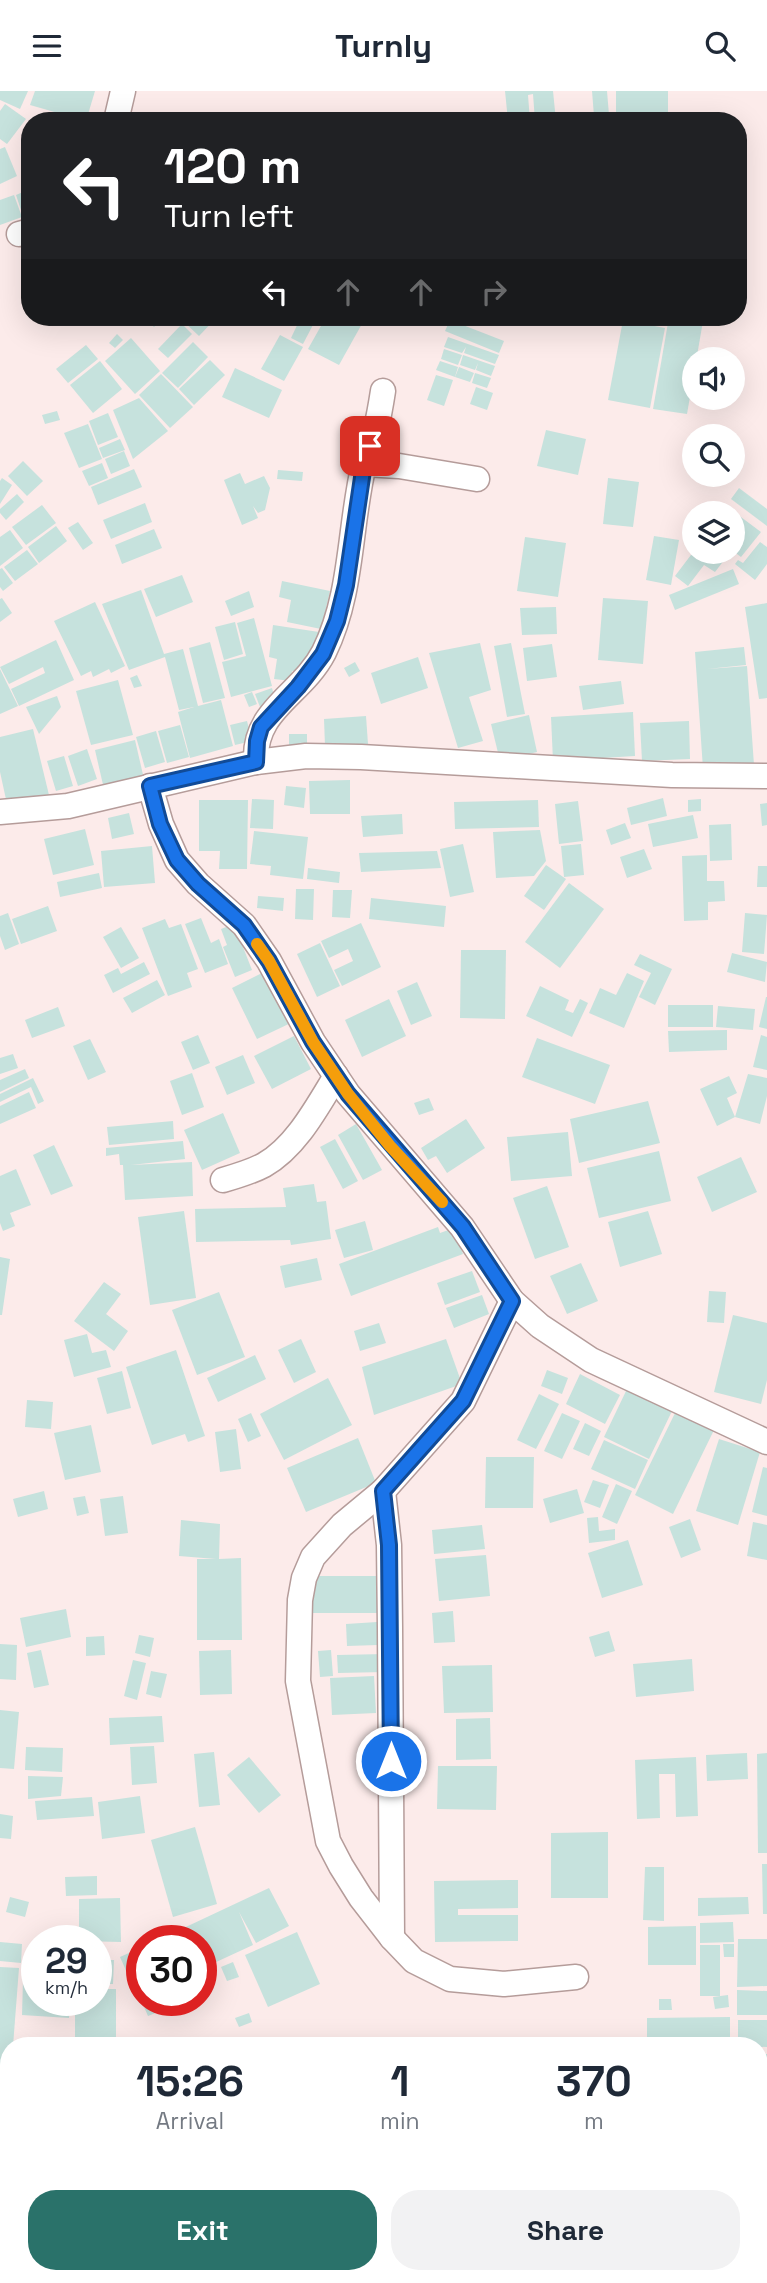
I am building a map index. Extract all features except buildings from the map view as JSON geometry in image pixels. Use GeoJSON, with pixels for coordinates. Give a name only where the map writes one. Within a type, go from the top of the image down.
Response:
{"type":"FeatureCollection","features":[{"type":"Feature","properties":{"kind":"street"},"geometry":{"type":"LineString","coordinates":[[118,112],[123,91]]}},
{"type":"Feature","properties":{"kind":"street"},"geometry":{"type":"LineString","coordinates":[[256,762],[261,727],[298,687],[323,654],[337,621],[346,585],[364,464],[376,428],[383,391]]}},
{"type":"Feature","properties":{"kind":"street"},"geometry":{"type":"LineString","coordinates":[[364,464],[399,466],[477,478]]}},
{"type":"Feature","properties":{"kind":"street"},"geometry":{"type":"LineString","coordinates":[[0,812],[68,806],[256,762],[306,757],[361,757],[672,775],[767,776]]}},
{"type":"Feature","properties":{"kind":"street"},"geometry":{"type":"LineString","coordinates":[[150,786],[160,824],[177,860],[198,884],[244,925],[269,961],[313,1042],[335,1076],[381,1135],[463,1227],[512,1301],[540,1326],[591,1360],[767,1442]]}},
{"type":"Feature","properties":{"kind":"street"},"geometry":{"type":"LineString","coordinates":[[223,1180],[266,1164],[283,1150],[314,1111],[335,1076]]}},
{"type":"Feature","properties":{"kind":"street"},"geometry":{"type":"LineString","coordinates":[[512,1301],[463,1401],[383,1491],[342,1525],[313,1557],[303,1578],[300,1600],[298,1681],[328,1841],[361,1898],[392,1938],[414,1961],[450,1979],[504,1984],[576,1977]]}},
{"type":"Feature","properties":{"kind":"street"},"geometry":{"type":"LineString","coordinates":[[383,1491],[389,1545],[392,1938]]}},
{"type":"Feature","properties":{"kind":"slow traffic"},"geometry":{"type":"LineString","coordinates":[[257,944],[313,1042],[348,1094],[390,1146],[442,1202]]}},
{"type":"Feature","properties":{"kind":"route"},"geometry":{"type":"LineString","coordinates":[[370,446],[364,464],[346,585],[337,621],[323,654],[298,687],[261,727],[255,753],[256,762],[150,786],[160,824],[177,860],[198,884],[244,925],[269,961],[313,1042],[348,1094],[390,1146],[463,1227],[512,1301],[463,1401],[383,1491],[389,1545],[391,1761]]}}]}
